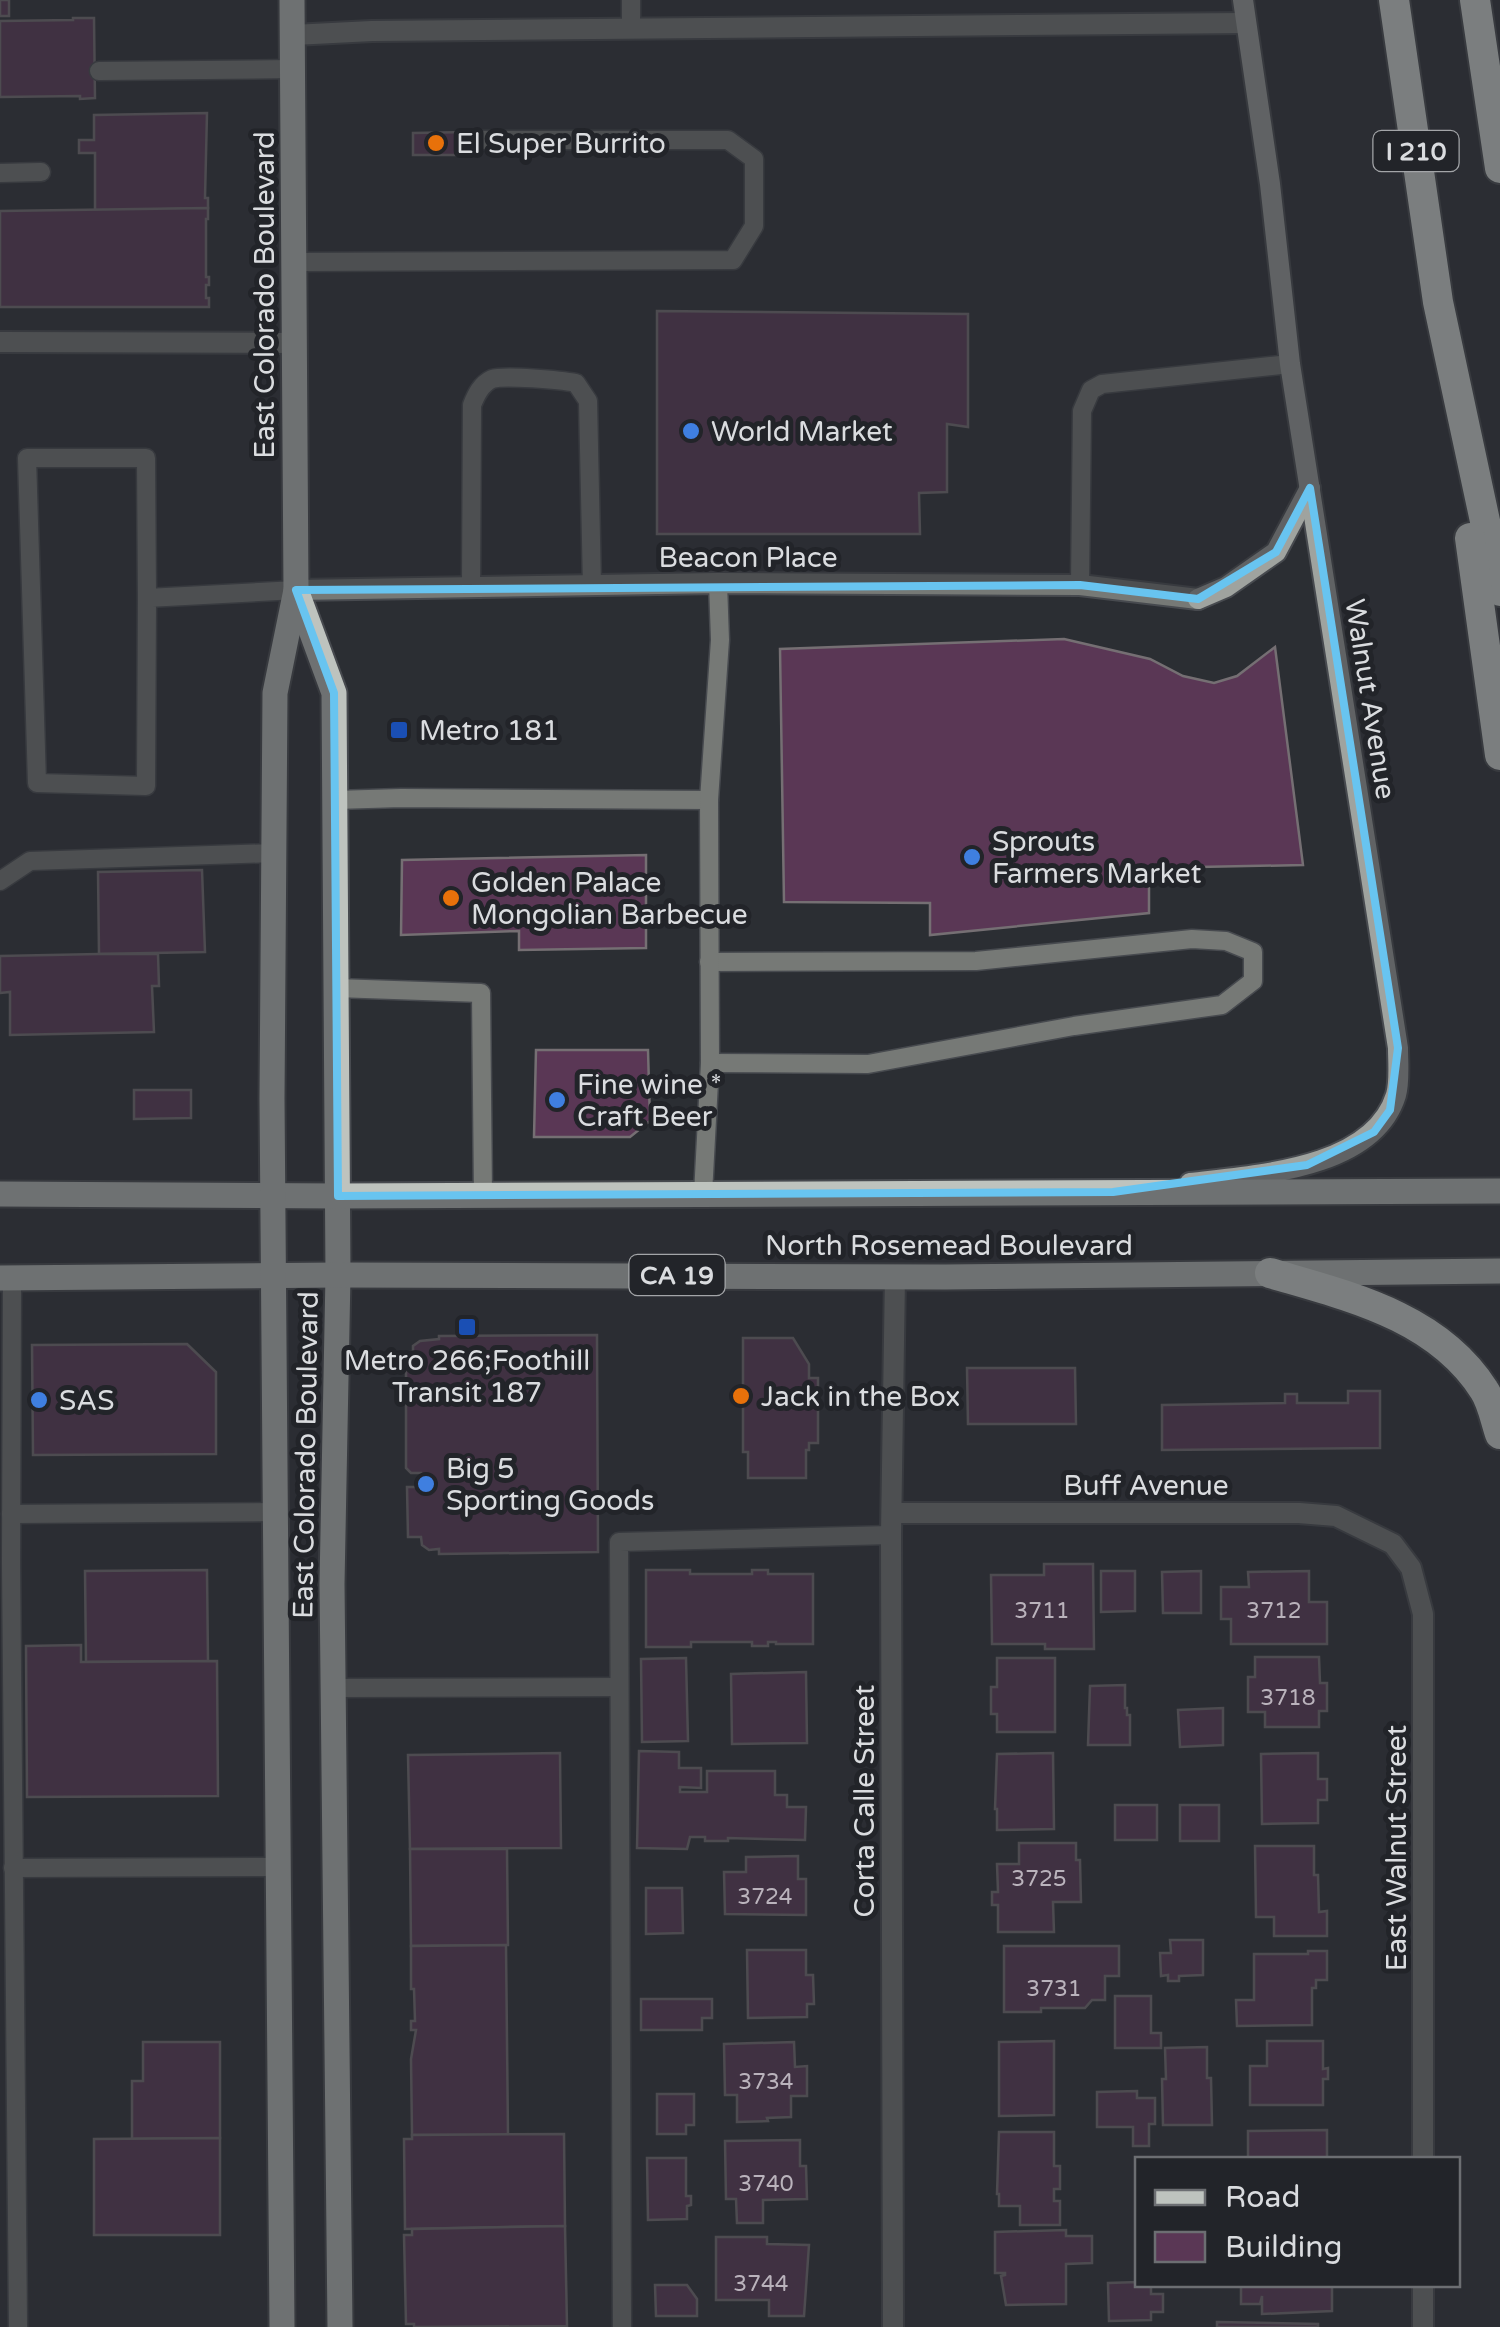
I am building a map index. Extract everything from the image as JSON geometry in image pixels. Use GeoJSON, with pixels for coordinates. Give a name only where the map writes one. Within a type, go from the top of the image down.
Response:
{"type":"FeatureCollection","features":[{"type":"Feature","properties":{"kind":"highway","name":"I 210"},"geometry":{"type":"LineString","coordinates":[[1394,0],[1438,302],[1500,591]]}},
{"type":"Feature","properties":{"kind":"highway"},"geometry":{"type":"LineString","coordinates":[[1475,0],[1500,168]]}},
{"type":"Feature","properties":{"kind":"highway"},"geometry":{"type":"LineString","coordinates":[[1438,302],[1500,754]]}},
{"type":"Feature","properties":{"kind":"highway"},"geometry":{"type":"LineString","coordinates":[[1270,1273],[1364,1300],[1434,1335],[1464,1363],[1486,1392],[1500,1434]]}},
{"type":"Feature","properties":{"kind":"main road","name":"East Colorado Boulevard"},"geometry":{"type":"LineString","coordinates":[[282,2327],[272,1194],[274,693],[296,590],[292,0]]}},
{"type":"Feature","properties":{"kind":"main road","name":"Walnut Avenue"},"geometry":{"type":"LineString","coordinates":[[1113,1192],[1308,1165],[1374,1132],[1398,1091],[1398,1048],[1290,364],[1270,184],[1243,0]]}},
{"type":"Feature","properties":{"kind":"main road"},"geometry":{"type":"LineString","coordinates":[[1198,600],[1226,587],[1276,552],[1310,488]]}},
{"type":"Feature","properties":{"kind":"main road","name":"East Colorado Boulevard"},"geometry":{"type":"LineString","coordinates":[[296,590],[334,693],[338,1276],[332,1584],[340,2327]]}},
{"type":"Feature","properties":{"kind":"main road","name":"North Rosemead Boulevard"},"geometry":{"type":"LineString","coordinates":[[0,1194],[1500,1190]]}},
{"type":"Feature","properties":{"kind":"main road","name":"North Rosemead Boulevard"},"geometry":{"type":"LineString","coordinates":[[338,1276],[1500,1271]]}},
{"type":"Feature","properties":{"kind":"main road","name":"CA 19"},"geometry":{"type":"LineString","coordinates":[[6,1278],[338,1276]]}},
{"type":"Feature","properties":{"kind":"street"},"geometry":{"type":"LineString","coordinates":[[292,35],[1246,23]]}},
{"type":"Feature","properties":{"kind":"street"},"geometry":{"type":"LineString","coordinates":[[0,342],[294,343]]}},
{"type":"Feature","properties":{"kind":"street","name":"Beacon Place"},"geometry":{"type":"LineString","coordinates":[[296,590],[718,583],[1080,584],[1198,600]]}},
{"type":"Feature","properties":{"kind":"street","name":"Corta Calle Street"},"geometry":{"type":"LineString","coordinates":[[893,2327],[890,1536],[895,1275]]}},
{"type":"Feature","properties":{"kind":"street","name":"Buff Avenue"},"geometry":{"type":"LineString","coordinates":[[892,1513],[1299,1513],[1336,1516],[1394,1544]]}},
{"type":"Feature","properties":{"kind":"street","name":"East Walnut Street"},"geometry":{"type":"LineString","coordinates":[[1394,1544],[1412,1568],[1423,1614],[1423,2157]]}},
{"type":"Feature","properties":{"kind":"street"},"geometry":{"type":"LineString","coordinates":[[1423,2287],[1423,2327]]}},
{"type":"Feature","properties":{"kind":"lane"},"geometry":{"type":"LineString","coordinates":[[630,0],[631,28]]}},
{"type":"Feature","properties":{"kind":"lane"},"geometry":{"type":"LineString","coordinates":[[99,71],[293,69]]}},
{"type":"Feature","properties":{"kind":"lane"},"geometry":{"type":"LineString","coordinates":[[295,262],[733,260],[754,226],[754,160],[728,140],[477,140]]}},
{"type":"Feature","properties":{"kind":"lane"},"geometry":{"type":"LineString","coordinates":[[0,173],[41,172]]}},
{"type":"Feature","properties":{"kind":"lane"},"geometry":{"type":"LineString","coordinates":[[1080,584],[1082,412],[1091,390],[1102,384],[1290,364]]}},
{"type":"Feature","properties":{"kind":"lane"},"geometry":{"type":"LineString","coordinates":[[471,586],[472,405],[478,391],[493,378],[576,383],[588,400],[592,586]]}},
{"type":"Feature","properties":{"kind":"lane"},"geometry":{"type":"LineString","coordinates":[[27,458],[146,458],[147,598],[146,786],[37,783],[27,458]]}},
{"type":"Feature","properties":{"kind":"lane"},"geometry":{"type":"LineString","coordinates":[[702,1194],[710,1063],[710,800],[720,640],[718,583]]}},
{"type":"Feature","properties":{"kind":"lane"},"geometry":{"type":"LineString","coordinates":[[147,598],[296,590]]}},
{"type":"Feature","properties":{"kind":"lane"},"geometry":{"type":"LineString","coordinates":[[335,800],[710,800]]}},
{"type":"Feature","properties":{"kind":"lane"},"geometry":{"type":"LineString","coordinates":[[0,881],[30,861],[274,853]]}},
{"type":"Feature","properties":{"kind":"lane"},"geometry":{"type":"LineString","coordinates":[[709,962],[976,961],[1192,938],[1226,942],[1253,952],[1253,981],[1222,1005],[1074,1026],[868,1064],[710,1063]]}},
{"type":"Feature","properties":{"kind":"lane"},"geometry":{"type":"LineString","coordinates":[[336,988],[481,993],[483,1195]]}},
{"type":"Feature","properties":{"kind":"lane"},"geometry":{"type":"LineString","coordinates":[[6,1278],[11,1514],[6,1562],[18,2327]]}},
{"type":"Feature","properties":{"kind":"lane"},"geometry":{"type":"LineString","coordinates":[[11,1514],[276,1512]]}},
{"type":"Feature","properties":{"kind":"lane"},"geometry":{"type":"LineString","coordinates":[[622,2327],[618,1542],[890,1536]]}},
{"type":"Feature","properties":{"kind":"lane"},"geometry":{"type":"LineString","coordinates":[[333,1688],[619,1686]]}},
{"type":"Feature","properties":{"kind":"lane"},"geometry":{"type":"LineString","coordinates":[[13,1868],[279,1866]]}},
{"type":"Feature","properties":{"kind":"highlighted area"},"geometry":{"type":"Polygon","coordinates":[[[1310,488],[1398,1048],[1390,1110],[1374,1132],[1307,1165],[1113,1192],[338,1196],[334,693],[296,590],[1080,585],[1198,599],[1276,552],[1310,488]]]}},
{"type":"Feature","properties":{"kind":"building"},"geometry":{"type":"Polygon","coordinates":[[[0,0],[9,0],[9,16],[0,16],[0,0]]]}},
{"type":"Feature","properties":{"kind":"building"},"geometry":{"type":"Polygon","coordinates":[[[94,18],[95,98],[0,97],[0,21],[94,18]]]}},
{"type":"Feature","properties":{"kind":"building"},"geometry":{"type":"Polygon","coordinates":[[[207,113],[208,208],[95,211],[95,153],[79,153],[79,140],[94,140],[94,115],[207,113]]]}},
{"type":"Feature","properties":{"kind":"building"},"geometry":{"type":"Polygon","coordinates":[[[467,132],[467,155],[413,155],[413,133],[467,132]]]}},
{"type":"Feature","properties":{"kind":"building"},"geometry":{"type":"Polygon","coordinates":[[[208,208],[209,307],[0,307],[0,211],[208,208]]]}},
{"type":"Feature","properties":{"kind":"building"},"geometry":{"type":"Polygon","coordinates":[[[657,311],[968,314],[968,427],[947,424],[947,492],[919,493],[920,534],[657,534],[657,311]]]}},
{"type":"Feature","properties":{"kind":"building"},"geometry":{"type":"Polygon","coordinates":[[[1064,639],[1150,659],[1183,676],[1214,683],[1237,676],[1275,647],[1303,865],[1149,868],[1149,913],[930,935],[930,903],[784,902],[780,649],[1064,639]]]}},
{"type":"Feature","properties":{"kind":"building"},"geometry":{"type":"Polygon","coordinates":[[[646,855],[646,948],[519,950],[519,931],[401,935],[402,860],[646,855]]]}},
{"type":"Feature","properties":{"kind":"building"},"geometry":{"type":"Polygon","coordinates":[[[202,870],[205,952],[99,954],[98,872],[202,870]]]}},
{"type":"Feature","properties":{"kind":"building"},"geometry":{"type":"Polygon","coordinates":[[[158,954],[159,986],[152,986],[154,1032],[10,1035],[10,992],[0,993],[0,956],[158,954]]]}},
{"type":"Feature","properties":{"kind":"building"},"geometry":{"type":"Polygon","coordinates":[[[536,1050],[648,1050],[650,1121],[630,1137],[534,1137],[536,1050]]]}},
{"type":"Feature","properties":{"kind":"building"},"geometry":{"type":"Polygon","coordinates":[[[134,1090],[191,1090],[191,1118],[134,1119],[134,1090]]]}},
{"type":"Feature","properties":{"kind":"building"},"geometry":{"type":"Polygon","coordinates":[[[597,1335],[598,1552],[439,1554],[439,1549],[429,1550],[422,1545],[421,1537],[408,1537],[407,1487],[421,1487],[421,1473],[411,1473],[406,1468],[406,1361],[413,1361],[413,1346],[439,1336],[597,1335]]]}},
{"type":"Feature","properties":{"kind":"building"},"geometry":{"type":"Polygon","coordinates":[[[743,1338],[793,1338],[809,1364],[809,1378],[818,1378],[818,1443],[809,1443],[806,1450],[806,1478],[748,1478],[748,1452],[743,1452],[743,1338]]]}},
{"type":"Feature","properties":{"kind":"building"},"geometry":{"type":"Polygon","coordinates":[[[187,1344],[216,1372],[216,1454],[33,1455],[32,1345],[187,1344]]]}},
{"type":"Feature","properties":{"kind":"building"},"geometry":{"type":"Polygon","coordinates":[[[967,1368],[1075,1368],[1076,1424],[968,1424],[967,1368]]]}},
{"type":"Feature","properties":{"kind":"building"},"geometry":{"type":"Polygon","coordinates":[[[1348,1391],[1380,1391],[1380,1448],[1162,1450],[1162,1405],[1285,1403],[1285,1394],[1297,1394],[1297,1403],[1348,1403],[1348,1391]]]}},
{"type":"Feature","properties":{"kind":"building"},"geometry":{"type":"Polygon","coordinates":[[[1044,1564],[1093,1564],[1094,1649],[992,1644],[991,1575],[1044,1575],[1044,1564]]]}},
{"type":"Feature","properties":{"kind":"building"},"geometry":{"type":"Polygon","coordinates":[[[207,1570],[208,1661],[86,1662],[85,1571],[207,1570]]]}},
{"type":"Feature","properties":{"kind":"building"},"geometry":{"type":"Polygon","coordinates":[[[646,1570],[813,1574],[813,1644],[691,1642],[691,1647],[646,1647],[646,1570]]]}},
{"type":"Feature","properties":{"kind":"building"},"geometry":{"type":"Polygon","coordinates":[[[1101,1571],[1135,1571],[1135,1611],[1101,1612],[1101,1571]]]}},
{"type":"Feature","properties":{"kind":"building"},"geometry":{"type":"Polygon","coordinates":[[[1201,1571],[1201,1613],[1163,1613],[1162,1572],[1201,1571]]]}},
{"type":"Feature","properties":{"kind":"building"},"geometry":{"type":"Polygon","coordinates":[[[1309,1571],[1309,1602],[1327,1602],[1327,1644],[1231,1644],[1231,1619],[1221,1619],[1221,1587],[1249,1587],[1248,1572],[1309,1571]]]}},
{"type":"Feature","properties":{"kind":"building"},"geometry":{"type":"Polygon","coordinates":[[[81,1645],[81,1662],[217,1661],[218,1796],[27,1797],[26,1646],[81,1645]]]}},
{"type":"Feature","properties":{"kind":"building"},"geometry":{"type":"Polygon","coordinates":[[[1255,1657],[1319,1657],[1320,1683],[1327,1683],[1327,1711],[1319,1711],[1319,1727],[1265,1727],[1265,1712],[1248,1712],[1248,1677],[1255,1677],[1255,1657]]]}},
{"type":"Feature","properties":{"kind":"building"},"geometry":{"type":"Polygon","coordinates":[[[686,1658],[688,1741],[642,1742],[641,1659],[686,1658]]]}},
{"type":"Feature","properties":{"kind":"building"},"geometry":{"type":"Polygon","coordinates":[[[997,1658],[1055,1658],[1055,1732],[997,1732],[997,1714],[991,1714],[991,1687],[997,1687],[997,1658]]]}},
{"type":"Feature","properties":{"kind":"building"},"geometry":{"type":"Polygon","coordinates":[[[806,1672],[807,1743],[732,1744],[731,1674],[806,1672]]]}},
{"type":"Feature","properties":{"kind":"building"},"geometry":{"type":"Polygon","coordinates":[[[1125,1685],[1130,1745],[1088,1745],[1090,1686],[1125,1685]]]}},
{"type":"Feature","properties":{"kind":"building"},"geometry":{"type":"Polygon","coordinates":[[[1223,1708],[1223,1745],[1180,1747],[1178,1710],[1223,1708]]]}},
{"type":"Feature","properties":{"kind":"building"},"geometry":{"type":"Polygon","coordinates":[[[639,1751],[679,1752],[679,1768],[701,1768],[701,1788],[680,1787],[680,1792],[707,1792],[707,1771],[775,1771],[775,1795],[787,1795],[787,1807],[806,1807],[805,1840],[705,1841],[705,1837],[690,1837],[687,1849],[637,1848],[639,1751]]]}},
{"type":"Feature","properties":{"kind":"building"},"geometry":{"type":"Polygon","coordinates":[[[560,1753],[561,1848],[410,1849],[408,1755],[560,1753]]]}},
{"type":"Feature","properties":{"kind":"building"},"geometry":{"type":"Polygon","coordinates":[[[1053,1753],[1054,1829],[997,1830],[997,1754],[1053,1753]]]}},
{"type":"Feature","properties":{"kind":"building"},"geometry":{"type":"Polygon","coordinates":[[[1318,1753],[1318,1779],[1327,1779],[1327,1800],[1318,1800],[1318,1823],[1262,1824],[1261,1754],[1318,1753]]]}},
{"type":"Feature","properties":{"kind":"building"},"geometry":{"type":"Polygon","coordinates":[[[1115,1805],[1157,1805],[1157,1840],[1115,1840],[1115,1805]]]}},
{"type":"Feature","properties":{"kind":"building"},"geometry":{"type":"Polygon","coordinates":[[[1180,1805],[1219,1805],[1219,1841],[1180,1841],[1180,1805]]]}},
{"type":"Feature","properties":{"kind":"building"},"geometry":{"type":"Polygon","coordinates":[[[1019,1843],[1076,1843],[1081,1902],[1053,1902],[1054,1932],[998,1932],[998,1905],[992,1905],[992,1892],[998,1892],[997,1864],[1019,1864],[1019,1843]]]}},
{"type":"Feature","properties":{"kind":"building"},"geometry":{"type":"Polygon","coordinates":[[[1255,1846],[1314,1846],[1319,1912],[1327,1911],[1327,1936],[1274,1936],[1274,1917],[1256,1917],[1255,1846]]]}},
{"type":"Feature","properties":{"kind":"building"},"geometry":{"type":"Polygon","coordinates":[[[410,1849],[507,1849],[508,1945],[411,1946],[410,1849]]]}},
{"type":"Feature","properties":{"kind":"building"},"geometry":{"type":"Polygon","coordinates":[[[798,1856],[798,1879],[806,1879],[806,1915],[725,1914],[724,1872],[746,1872],[746,1857],[798,1856]]]}},
{"type":"Feature","properties":{"kind":"building"},"geometry":{"type":"Polygon","coordinates":[[[646,1888],[682,1888],[683,1933],[646,1934],[646,1888]]]}},
{"type":"Feature","properties":{"kind":"building"},"geometry":{"type":"Polygon","coordinates":[[[1170,1940],[1203,1940],[1203,1975],[1179,1976],[1179,1981],[1161,1976],[1160,1953],[1171,1953],[1170,1940]]]}},
{"type":"Feature","properties":{"kind":"building"},"geometry":{"type":"Polygon","coordinates":[[[506,1945],[508,2135],[412,2135],[411,2059],[416,2030],[411,2030],[411,2021],[415,2021],[411,1946],[506,1945]]]}},
{"type":"Feature","properties":{"kind":"building"},"geometry":{"type":"Polygon","coordinates":[[[1004,1946],[1119,1946],[1119,1976],[1105,1976],[1105,2000],[1092,2000],[1085,2008],[1004,2012],[1004,1946]]]}},
{"type":"Feature","properties":{"kind":"building"},"geometry":{"type":"Polygon","coordinates":[[[747,1950],[806,1950],[806,1975],[813,1975],[814,2004],[807,2004],[807,2017],[748,2018],[747,1950]]]}},
{"type":"Feature","properties":{"kind":"building"},"geometry":{"type":"Polygon","coordinates":[[[1327,1951],[1327,1980],[1316,1980],[1316,1988],[1312,1988],[1312,2025],[1237,2026],[1236,2000],[1254,2000],[1254,1954],[1327,1951]]]}},
{"type":"Feature","properties":{"kind":"building"},"geometry":{"type":"Polygon","coordinates":[[[1115,1996],[1151,1996],[1151,2033],[1161,2033],[1161,2048],[1115,2048],[1115,1996]]]}},
{"type":"Feature","properties":{"kind":"building"},"geometry":{"type":"Polygon","coordinates":[[[641,1999],[712,1999],[712,2018],[702,2018],[702,2030],[641,2030],[641,1999]]]}},
{"type":"Feature","properties":{"kind":"building"},"geometry":{"type":"Polygon","coordinates":[[[1054,2041],[1054,2115],[999,2116],[999,2042],[1054,2041]]]}},
{"type":"Feature","properties":{"kind":"building"},"geometry":{"type":"Polygon","coordinates":[[[1267,2041],[1323,2041],[1323,2069],[1328,2068],[1328,2079],[1323,2079],[1323,2105],[1250,2105],[1250,2066],[1267,2066],[1267,2041]]]}},
{"type":"Feature","properties":{"kind":"building"},"geometry":{"type":"Polygon","coordinates":[[[143,2042],[220,2042],[220,2138],[132,2139],[132,2081],[143,2081],[143,2042]]]}},
{"type":"Feature","properties":{"kind":"building"},"geometry":{"type":"Polygon","coordinates":[[[794,2042],[795,2067],[807,2066],[807,2096],[791,2096],[791,2117],[737,2122],[737,2095],[725,2095],[724,2044],[794,2042]]]}},
{"type":"Feature","properties":{"kind":"building"},"geometry":{"type":"Polygon","coordinates":[[[1207,2047],[1212,2125],[1163,2125],[1165,2048],[1207,2047]]]}},
{"type":"Feature","properties":{"kind":"building"},"geometry":{"type":"Polygon","coordinates":[[[1137,2091],[1137,2098],[1155,2098],[1155,2124],[1149,2124],[1149,2146],[1133,2146],[1133,2127],[1097,2127],[1097,2092],[1137,2091]]]}},
{"type":"Feature","properties":{"kind":"building"},"geometry":{"type":"Polygon","coordinates":[[[657,2094],[694,2094],[694,2125],[686,2125],[686,2134],[657,2134],[657,2094]]]}},
{"type":"Feature","properties":{"kind":"building"},"geometry":{"type":"Polygon","coordinates":[[[1327,2130],[1327,2157],[1248,2157],[1248,2131],[1327,2130]]]}},
{"type":"Feature","properties":{"kind":"building"},"geometry":{"type":"Polygon","coordinates":[[[999,2132],[1054,2132],[1054,2166],[1060,2166],[1060,2189],[1054,2189],[1054,2201],[1060,2201],[1060,2225],[1020,2225],[1020,2206],[999,2206],[999,2132]]]}},
{"type":"Feature","properties":{"kind":"building"},"geometry":{"type":"Polygon","coordinates":[[[564,2134],[565,2226],[405,2229],[404,2139],[412,2139],[412,2135],[564,2134]]]}},
{"type":"Feature","properties":{"kind":"building"},"geometry":{"type":"Polygon","coordinates":[[[220,2138],[220,2235],[94,2235],[94,2139],[220,2138]]]}},
{"type":"Feature","properties":{"kind":"building"},"geometry":{"type":"Polygon","coordinates":[[[800,2140],[800,2166],[806,2166],[807,2199],[763,2200],[763,2223],[737,2223],[736,2199],[726,2199],[725,2141],[800,2140]]]}},
{"type":"Feature","properties":{"kind":"building"},"geometry":{"type":"Polygon","coordinates":[[[647,2158],[686,2158],[686,2196],[691,2196],[687,2219],[648,2220],[647,2158]]]}},
{"type":"Feature","properties":{"kind":"building"},"geometry":{"type":"Polygon","coordinates":[[[565,2226],[567,2326],[406,2324],[404,2235],[412,2235],[412,2229],[565,2226]]]}},
{"type":"Feature","properties":{"kind":"building"},"geometry":{"type":"Polygon","coordinates":[[[1066,2230],[1066,2236],[1092,2236],[1092,2263],[1066,2264],[1066,2304],[1006,2305],[1001,2276],[1005,2273],[995,2273],[995,2232],[1066,2230]]]}},
{"type":"Feature","properties":{"kind":"building"},"geometry":{"type":"Polygon","coordinates":[[[716,2237],[767,2237],[767,2244],[809,2245],[804,2316],[769,2316],[769,2300],[716,2300],[716,2237]]]}},
{"type":"Feature","properties":{"kind":"building"},"geometry":{"type":"Polygon","coordinates":[[[1135,2282],[1135,2287],[1151,2287],[1151,2294],[1163,2294],[1163,2312],[1151,2312],[1151,2320],[1109,2321],[1108,2283],[1135,2282]]]}},
{"type":"Feature","properties":{"kind":"building"},"geometry":{"type":"Polygon","coordinates":[[[655,2285],[687,2285],[697,2299],[697,2316],[656,2316],[655,2285]]]}},
{"type":"Feature","properties":{"kind":"building"},"geometry":{"type":"Polygon","coordinates":[[[1241,2287],[1332,2287],[1332,2311],[1262,2314],[1262,2296],[1260,2304],[1241,2304],[1241,2287]]]}},
{"type":"Feature","properties":{"kind":"building"},"geometry":{"type":"Polygon","coordinates":[[[1217,2322],[1318,2324],[1318,2327],[1217,2327],[1217,2322]]]}},
{"type":"Feature","properties":{"kind":"place","name":"El Super Burrito"},"geometry":{"type":"Point","coordinates":[436,143]}},
{"type":"Feature","properties":{"kind":"place","name":"World Market"},"geometry":{"type":"Point","coordinates":[691,431]}},
{"type":"Feature","properties":{"kind":"place","name":"Metro 181"},"geometry":{"type":"Point","coordinates":[399,730]}},
{"type":"Feature","properties":{"kind":"place","name":"Sprouts Farmers Market"},"geometry":{"type":"Point","coordinates":[972,857]}},
{"type":"Feature","properties":{"kind":"place","name":"Golden Palace Mongolian Barbecue"},"geometry":{"type":"Point","coordinates":[451,898]}},
{"type":"Feature","properties":{"kind":"place","name":"Fine wine * Craft Beer"},"geometry":{"type":"Point","coordinates":[557,1100]}},
{"type":"Feature","properties":{"kind":"place","name":"Metro 266;Foothill Transit 187"},"geometry":{"type":"Point","coordinates":[467,1327]}},
{"type":"Feature","properties":{"kind":"place","name":"Jack in the Box"},"geometry":{"type":"Point","coordinates":[741,1396]}},
{"type":"Feature","properties":{"kind":"place","name":"SAS"},"geometry":{"type":"Point","coordinates":[39,1400]}},
{"type":"Feature","properties":{"kind":"place","name":"Big 5 Sporting Goods"},"geometry":{"type":"Point","coordinates":[426,1484]}}]}
